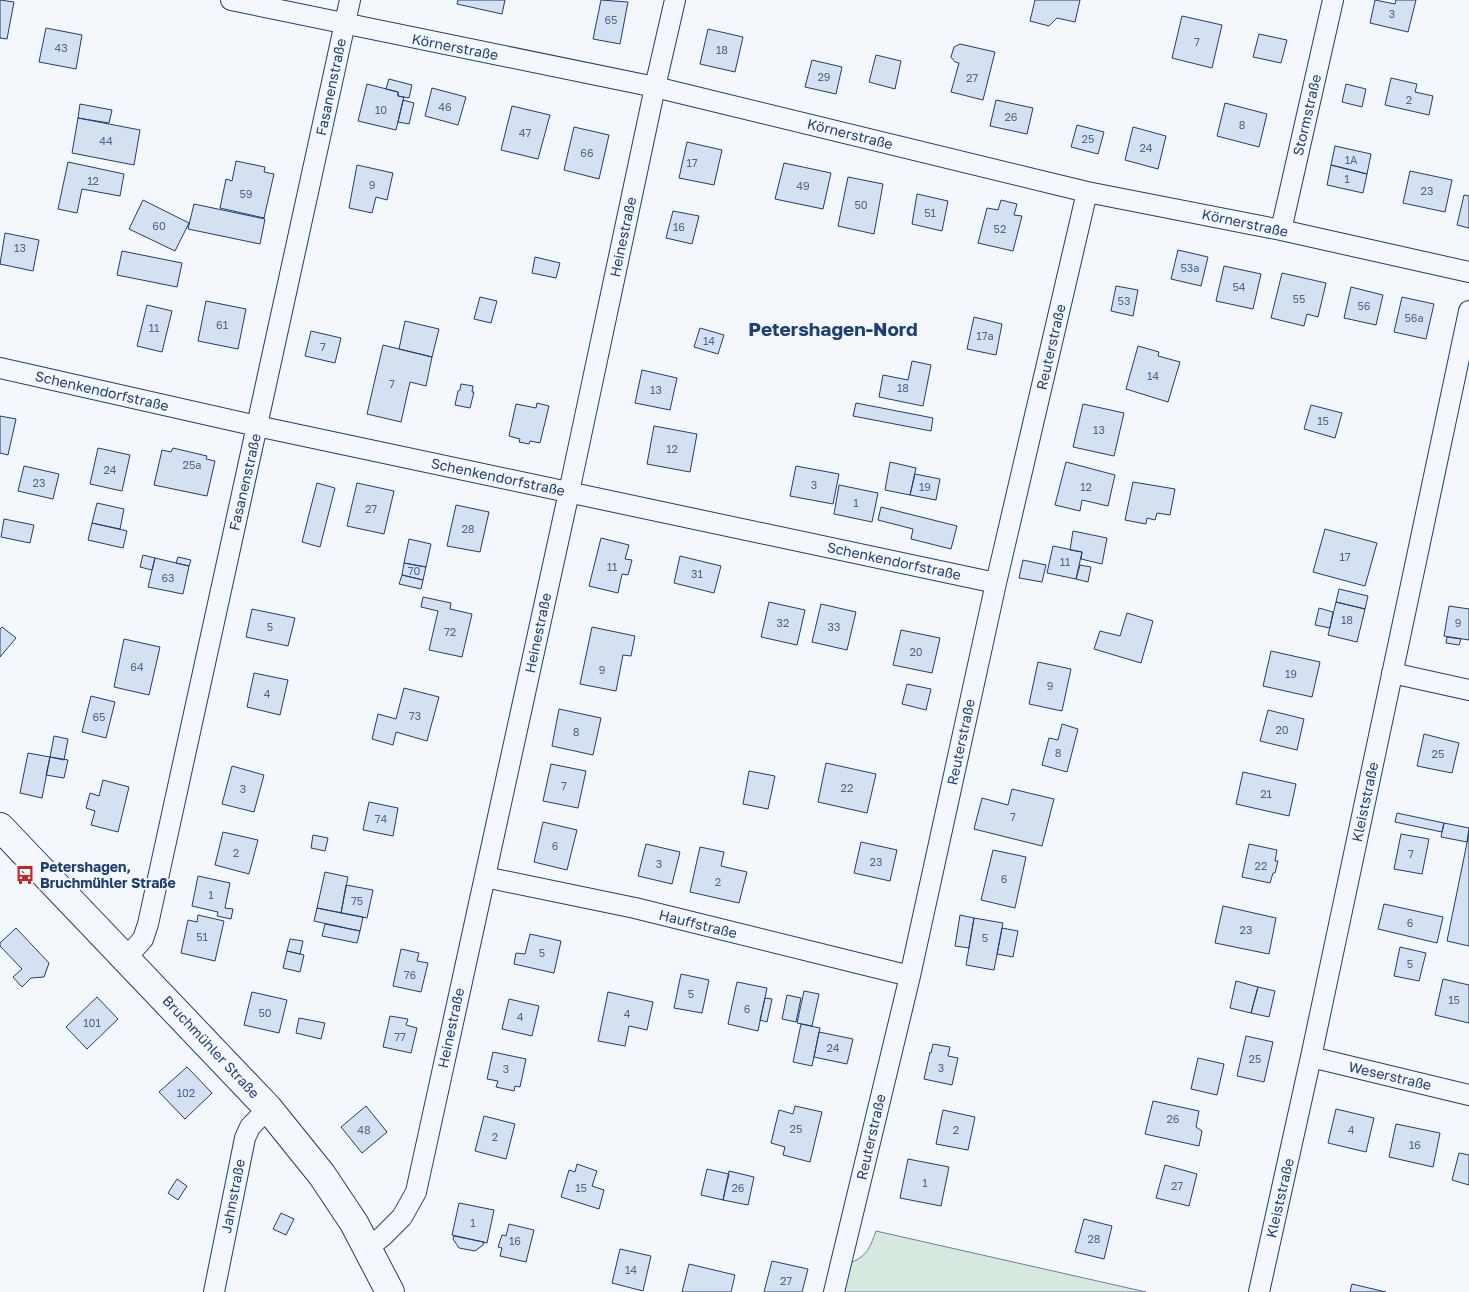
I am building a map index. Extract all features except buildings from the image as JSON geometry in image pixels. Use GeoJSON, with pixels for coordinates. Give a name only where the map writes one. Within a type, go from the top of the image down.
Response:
{"type":"FeatureCollection","features":[{"type":"Feature","properties":{"kind":"street","name":"Körnerstraße"},"geometry":{"type":"LineString","coordinates":[[231,0],[654,87],[1087,192],[1281,230],[1469,272]]}},
{"type":"Feature","properties":{"kind":"street","name":"Fasanenstraße"},"geometry":{"type":"LineString","coordinates":[[126,958],[143,939],[148,924],[350,0]]}},
{"type":"Feature","properties":{"kind":"street","name":"Heinestraße"},"geometry":{"type":"LineString","coordinates":[[368,1248],[384,1236],[402,1217],[416,1192],[569,492],[654,87],[675,0]]}},
{"type":"Feature","properties":{"kind":"street","name":"Stormstraße"},"geometry":{"type":"LineString","coordinates":[[1281,230],[1332,0]]}},
{"type":"Feature","properties":{"kind":"street","name":"Reuterstraße"},"geometry":{"type":"LineString","coordinates":[[834,1292],[910,976],[996,583],[1087,192]]}},
{"type":"Feature","properties":{"kind":"street","name":"Kleiststraße"},"geometry":{"type":"LineString","coordinates":[[1258,1292],[1311,1057],[1469,311]]}},
{"type":"Feature","properties":{"kind":"street","name":"Schenkendorfstraße"},"geometry":{"type":"LineString","coordinates":[[0,368],[257,426],[996,583]]}},
{"type":"Feature","properties":{"kind":"street"},"geometry":{"type":"LineString","coordinates":[[1392,673],[1469,690]]}},
{"type":"Feature","properties":{"kind":"street","name":"Bruchmühler Straße"},"geometry":{"type":"LineString","coordinates":[[0,826],[268,1108],[322,1175],[354,1223],[390,1292]]}},
{"type":"Feature","properties":{"kind":"street","name":"Hauffstraße"},"geometry":{"type":"LineString","coordinates":[[485,877],[635,908],[910,976]]}},
{"type":"Feature","properties":{"kind":"street","name":"Weserstraße"},"geometry":{"type":"LineString","coordinates":[[1311,1057],[1469,1094]]}},
{"type":"Feature","properties":{"kind":"street","name":"Jahnstraße"},"geometry":{"type":"LineString","coordinates":[[214,1292],[245,1138],[250,1127],[268,1108]]}},
{"type":"Feature","properties":{"kind":"shaded area"},"geometry":{"type":"Polygon","coordinates":[[[876,1231],[1146,1292],[841,1292],[848,1264],[867,1252],[876,1231]]]}},
{"type":"Feature","properties":{"kind":"place","name":"Petershagen, Bruchmühler Straße"},"geometry":{"type":"Point","coordinates":[25,875]}},
{"type":"Feature","properties":{"kind":"district","name":"Petershagen-Nord"},"geometry":{"type":"Point","coordinates":[833,329]}}]}
